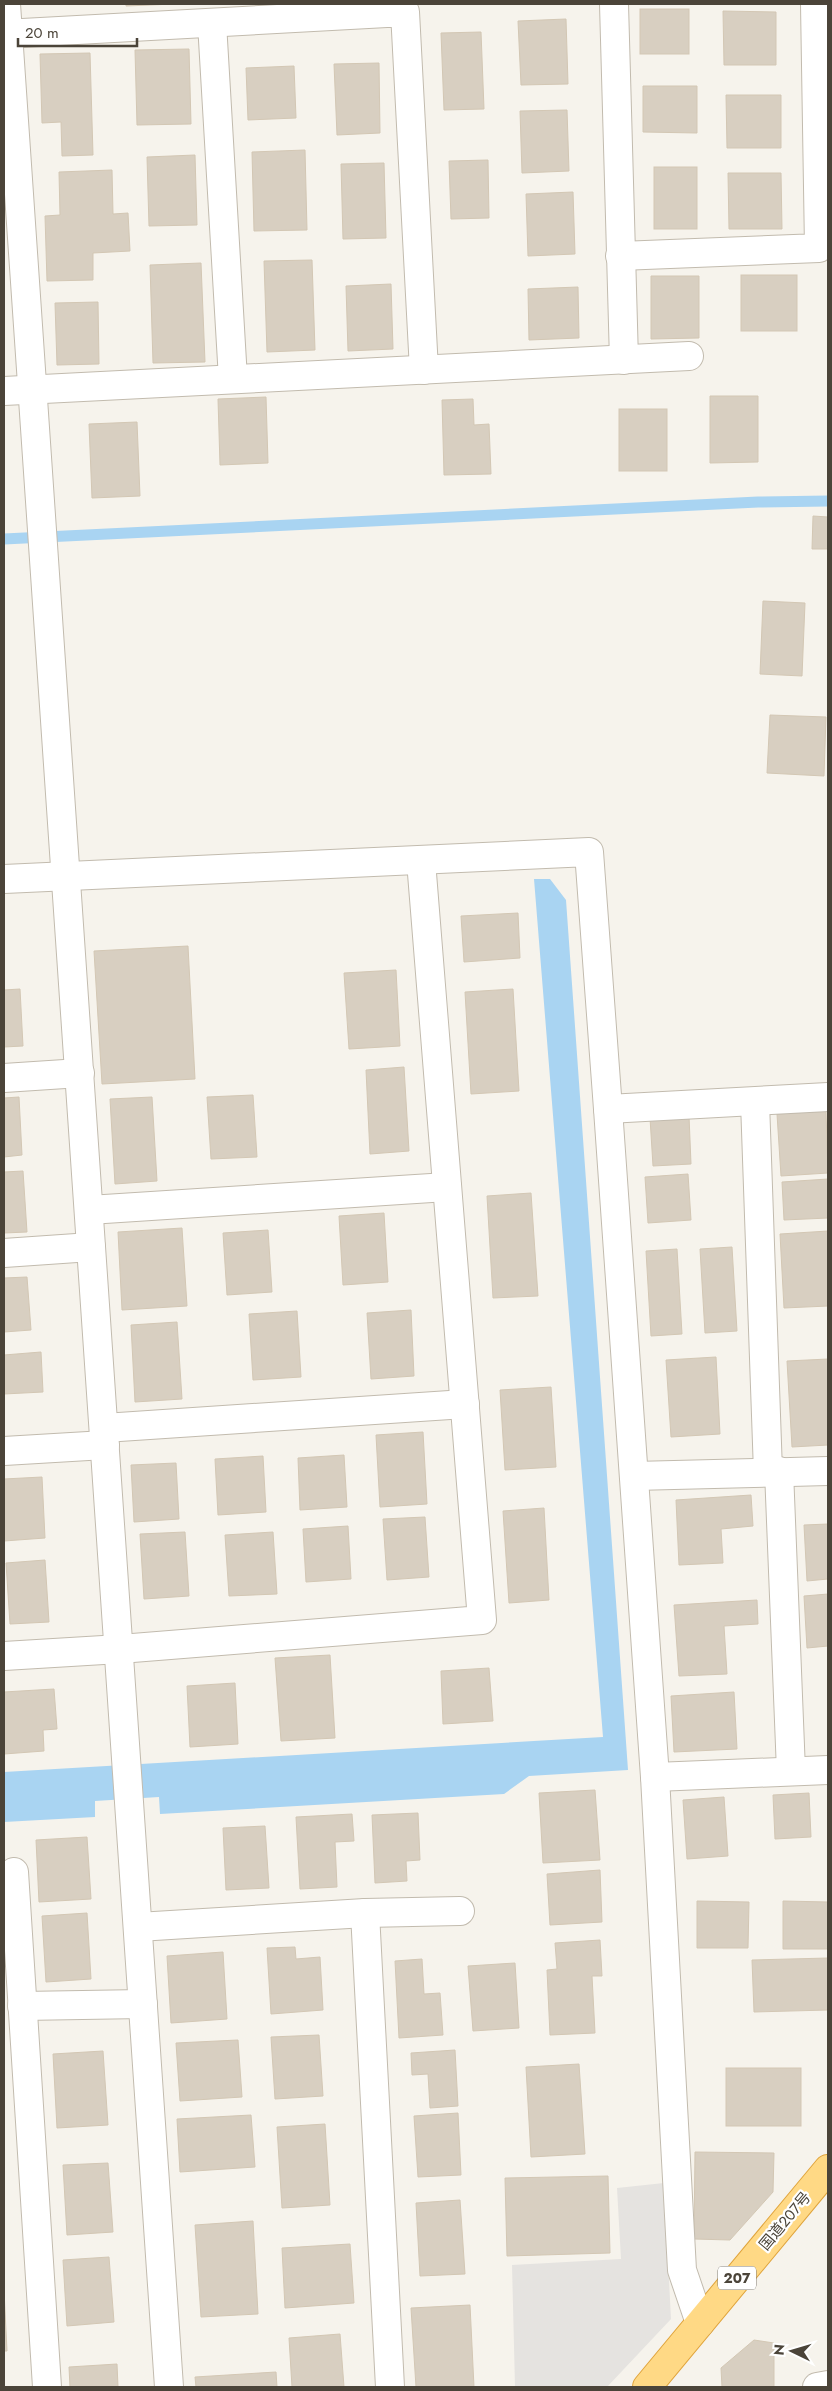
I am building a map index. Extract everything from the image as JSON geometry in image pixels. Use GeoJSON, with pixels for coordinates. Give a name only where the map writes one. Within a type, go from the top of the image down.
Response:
{"type":"FeatureCollection","features":[{"type":"Feature","properties":{"kind":"highway","name":"国道207号"},"geometry":{"type":"LineString","coordinates":[[647,2387],[828,2169]]}},
{"type":"Feature","properties":{"kind":"street"},"geometry":{"type":"LineString","coordinates":[[6,4],[6,34],[120,1648],[169,2387]]}},
{"type":"Feature","properties":{"kind":"street"},"geometry":{"type":"LineString","coordinates":[[614,4],[624,360]]}},
{"type":"Feature","properties":{"kind":"street"},"geometry":{"type":"LineString","coordinates":[[620,256],[819,248],[815,4]]}},
{"type":"Feature","properties":{"kind":"street"},"geometry":{"type":"LineString","coordinates":[[6,34],[405,12],[424,370]]}},
{"type":"Feature","properties":{"kind":"street"},"geometry":{"type":"LineString","coordinates":[[212,23],[233,379]]}},
{"type":"Feature","properties":{"kind":"street"},"geometry":{"type":"LineString","coordinates":[[4,391],[689,356]]}},
{"type":"Feature","properties":{"kind":"street"},"geometry":{"type":"LineString","coordinates":[[4,879],[589,852],[655,1777],[682,2270],[700,2323]]}},
{"type":"Feature","properties":{"kind":"street"},"geometry":{"type":"LineString","coordinates":[[4,1656],[482,1620],[421,861]]}},
{"type":"Feature","properties":{"kind":"street"},"geometry":{"type":"LineString","coordinates":[[4,1078],[80,1073]]}},
{"type":"Feature","properties":{"kind":"street"},"geometry":{"type":"LineString","coordinates":[[608,1108],[828,1097]]}},
{"type":"Feature","properties":{"kind":"street"},"geometry":{"type":"LineString","coordinates":[[755,1102],[773,1471],[791,1771]]}},
{"type":"Feature","properties":{"kind":"street"},"geometry":{"type":"LineString","coordinates":[[89,1210],[448,1187]]}},
{"type":"Feature","properties":{"kind":"street"},"geometry":{"type":"LineString","coordinates":[[4,1253],[92,1247]]}},
{"type":"Feature","properties":{"kind":"street"},"geometry":{"type":"LineString","coordinates":[[4,1451],[104,1436],[465,1404]]}},
{"type":"Feature","properties":{"kind":"street"},"geometry":{"type":"LineString","coordinates":[[634,1476],[828,1471]]}},
{"type":"Feature","properties":{"kind":"street"},"geometry":{"type":"LineString","coordinates":[[655,1777],[828,1770]]}},
{"type":"Feature","properties":{"kind":"street"},"geometry":{"type":"LineString","coordinates":[[14,1872],[47,2387]]}},
{"type":"Feature","properties":{"kind":"street"},"geometry":{"type":"LineString","coordinates":[[138,1927],[366,1913],[460,1911]]}},
{"type":"Feature","properties":{"kind":"street"},"geometry":{"type":"LineString","coordinates":[[366,1913],[390,2387]]}},
{"type":"Feature","properties":{"kind":"street"},"geometry":{"type":"LineString","coordinates":[[22,2006],[143,2004]]}},
{"type":"Feature","properties":{"kind":"street"},"geometry":{"type":"LineString","coordinates":[[817,2387],[828,2385]]}},
{"type":"Feature","properties":{"kind":"shaded area"},"geometry":{"type":"Polygon","coordinates":[[[664,2183],[671,2319],[607,2387],[515,2387],[512,2265],[621,2259],[617,2188],[664,2183]]]}},
{"type":"Feature","properties":{"kind":"water"},"geometry":{"type":"Polygon","coordinates":[[[534,879],[550,879],[566,900],[628,1770],[529,1776],[504,1794],[160,1814],[159,1797],[95,1801],[95,1817],[4,1822],[4,1772],[603,1737],[534,879]]]}},
{"type":"Feature","properties":{"kind":"building"},"geometry":{"type":"Polygon","coordinates":[[[126,4],[174,4],[126,6],[126,4]]]}},
{"type":"Feature","properties":{"kind":"building"},"geometry":{"type":"Polygon","coordinates":[[[640,9],[689,9],[689,54],[640,54],[640,9]]]}},
{"type":"Feature","properties":{"kind":"building"},"geometry":{"type":"Polygon","coordinates":[[[723,11],[776,12],[776,65],[724,65],[723,11]]]}},
{"type":"Feature","properties":{"kind":"building"},"geometry":{"type":"Polygon","coordinates":[[[566,19],[568,84],[521,85],[518,21],[566,19]]]}},
{"type":"Feature","properties":{"kind":"building"},"geometry":{"type":"Polygon","coordinates":[[[481,32],[484,109],[444,110],[441,33],[481,32]]]}},
{"type":"Feature","properties":{"kind":"building"},"geometry":{"type":"Polygon","coordinates":[[[189,49],[191,124],[137,125],[135,50],[189,49]]]}},
{"type":"Feature","properties":{"kind":"building"},"geometry":{"type":"Polygon","coordinates":[[[90,53],[93,155],[62,156],[61,122],[42,123],[40,54],[90,53]]]}},
{"type":"Feature","properties":{"kind":"building"},"geometry":{"type":"Polygon","coordinates":[[[379,63],[380,133],[337,135],[334,64],[379,63]]]}},
{"type":"Feature","properties":{"kind":"building"},"geometry":{"type":"Polygon","coordinates":[[[294,66],[296,118],[248,120],[246,68],[294,66]]]}},
{"type":"Feature","properties":{"kind":"building"},"geometry":{"type":"Polygon","coordinates":[[[643,86],[697,86],[697,133],[643,132],[643,86]]]}},
{"type":"Feature","properties":{"kind":"building"},"geometry":{"type":"Polygon","coordinates":[[[726,95],[781,95],[781,148],[727,148],[726,95]]]}},
{"type":"Feature","properties":{"kind":"building"},"geometry":{"type":"Polygon","coordinates":[[[567,110],[569,171],[522,173],[520,111],[567,110]]]}},
{"type":"Feature","properties":{"kind":"building"},"geometry":{"type":"Polygon","coordinates":[[[305,150],[307,230],[254,231],[252,152],[305,150]]]}},
{"type":"Feature","properties":{"kind":"building"},"geometry":{"type":"Polygon","coordinates":[[[195,155],[197,225],[149,226],[147,157],[195,155]]]}},
{"type":"Feature","properties":{"kind":"building"},"geometry":{"type":"Polygon","coordinates":[[[488,160],[489,218],[451,219],[449,161],[488,160]]]}},
{"type":"Feature","properties":{"kind":"building"},"geometry":{"type":"Polygon","coordinates":[[[384,163],[386,238],[343,239],[341,164],[384,163]]]}},
{"type":"Feature","properties":{"kind":"building"},"geometry":{"type":"Polygon","coordinates":[[[654,167],[697,167],[697,229],[654,229],[654,167]]]}},
{"type":"Feature","properties":{"kind":"building"},"geometry":{"type":"Polygon","coordinates":[[[112,170],[113,214],[128,213],[130,251],[93,253],[93,280],[47,281],[45,216],[60,215],[59,172],[112,170]]]}},
{"type":"Feature","properties":{"kind":"building"},"geometry":{"type":"Polygon","coordinates":[[[728,173],[781,173],[782,229],[729,229],[728,173]]]}},
{"type":"Feature","properties":{"kind":"building"},"geometry":{"type":"Polygon","coordinates":[[[573,192],[575,254],[528,256],[526,194],[573,192]]]}},
{"type":"Feature","properties":{"kind":"building"},"geometry":{"type":"Polygon","coordinates":[[[312,260],[315,350],[267,352],[264,261],[312,260]]]}},
{"type":"Feature","properties":{"kind":"building"},"geometry":{"type":"Polygon","coordinates":[[[201,263],[205,362],[153,363],[150,265],[201,263]]]}},
{"type":"Feature","properties":{"kind":"building"},"geometry":{"type":"Polygon","coordinates":[[[741,275],[797,275],[797,331],[741,331],[741,275]]]}},
{"type":"Feature","properties":{"kind":"building"},"geometry":{"type":"Polygon","coordinates":[[[651,276],[699,276],[699,338],[651,339],[651,276]]]}},
{"type":"Feature","properties":{"kind":"building"},"geometry":{"type":"Polygon","coordinates":[[[391,284],[393,349],[348,351],[346,286],[391,284]]]}},
{"type":"Feature","properties":{"kind":"building"},"geometry":{"type":"Polygon","coordinates":[[[578,287],[579,338],[529,340],[528,289],[578,287]]]}},
{"type":"Feature","properties":{"kind":"building"},"geometry":{"type":"Polygon","coordinates":[[[98,302],[99,364],[57,365],[55,303],[98,302]]]}},
{"type":"Feature","properties":{"kind":"building"},"geometry":{"type":"Polygon","coordinates":[[[710,396],[758,396],[758,462],[710,463],[710,396]]]}},
{"type":"Feature","properties":{"kind":"building"},"geometry":{"type":"Polygon","coordinates":[[[266,397],[268,463],[220,465],[218,399],[266,397]]]}},
{"type":"Feature","properties":{"kind":"building"},"geometry":{"type":"Polygon","coordinates":[[[473,399],[474,425],[489,424],[491,474],[444,475],[442,400],[473,399]]]}},
{"type":"Feature","properties":{"kind":"building"},"geometry":{"type":"Polygon","coordinates":[[[619,409],[667,409],[667,471],[619,471],[619,409]]]}},
{"type":"Feature","properties":{"kind":"building"},"geometry":{"type":"Polygon","coordinates":[[[137,422],[140,496],[92,498],[89,424],[137,422]]]}},
{"type":"Feature","properties":{"kind":"building"},"geometry":{"type":"Polygon","coordinates":[[[813,516],[828,517],[828,549],[812,549],[813,516]]]}},
{"type":"Feature","properties":{"kind":"building"},"geometry":{"type":"Polygon","coordinates":[[[763,601],[805,603],[802,676],[760,674],[763,601]]]}},
{"type":"Feature","properties":{"kind":"building"},"geometry":{"type":"Polygon","coordinates":[[[770,715],[826,717],[824,776],[767,773],[770,715]]]}},
{"type":"Feature","properties":{"kind":"building"},"geometry":{"type":"Polygon","coordinates":[[[518,913],[520,958],[464,962],[461,916],[518,913]]]}},
{"type":"Feature","properties":{"kind":"building"},"geometry":{"type":"Polygon","coordinates":[[[188,946],[195,1079],[102,1084],[94,951],[188,946]]]}},
{"type":"Feature","properties":{"kind":"building"},"geometry":{"type":"Polygon","coordinates":[[[396,970],[400,1046],[349,1049],[344,973],[396,970]]]}},
{"type":"Feature","properties":{"kind":"building"},"geometry":{"type":"Polygon","coordinates":[[[20,989],[23,1046],[4,1047],[4,990],[20,989]]]}},
{"type":"Feature","properties":{"kind":"building"},"geometry":{"type":"Polygon","coordinates":[[[513,989],[519,1091],[471,1094],[465,992],[513,989]]]}},
{"type":"Feature","properties":{"kind":"building"},"geometry":{"type":"Polygon","coordinates":[[[404,1067],[409,1151],[370,1154],[366,1070],[404,1067]]]}},
{"type":"Feature","properties":{"kind":"building"},"geometry":{"type":"Polygon","coordinates":[[[253,1095],[257,1157],[211,1159],[207,1097],[253,1095]]]}},
{"type":"Feature","properties":{"kind":"building"},"geometry":{"type":"Polygon","coordinates":[[[19,1097],[22,1155],[4,1157],[4,1098],[19,1097]]]}},
{"type":"Feature","properties":{"kind":"building"},"geometry":{"type":"Polygon","coordinates":[[[152,1097],[157,1181],[115,1184],[110,1099],[152,1097]]]}},
{"type":"Feature","properties":{"kind":"building"},"geometry":{"type":"Polygon","coordinates":[[[826,1111],[828,1173],[781,1176],[777,1114],[826,1111]]]}},
{"type":"Feature","properties":{"kind":"building"},"geometry":{"type":"Polygon","coordinates":[[[689,1116],[691,1164],[653,1166],[650,1118],[689,1116]]]}},
{"type":"Feature","properties":{"kind":"building"},"geometry":{"type":"Polygon","coordinates":[[[23,1171],[27,1232],[4,1233],[4,1172],[23,1171]]]}},
{"type":"Feature","properties":{"kind":"building"},"geometry":{"type":"Polygon","coordinates":[[[688,1174],[691,1220],[648,1223],[645,1177],[688,1174]]]}},
{"type":"Feature","properties":{"kind":"building"},"geometry":{"type":"Polygon","coordinates":[[[828,1179],[828,1218],[784,1220],[782,1182],[828,1179]]]}},
{"type":"Feature","properties":{"kind":"building"},"geometry":{"type":"Polygon","coordinates":[[[531,1193],[538,1296],[493,1298],[487,1196],[531,1193]]]}},
{"type":"Feature","properties":{"kind":"building"},"geometry":{"type":"Polygon","coordinates":[[[384,1213],[388,1282],[343,1285],[339,1216],[384,1213]]]}},
{"type":"Feature","properties":{"kind":"building"},"geometry":{"type":"Polygon","coordinates":[[[182,1228],[187,1306],[122,1310],[118,1232],[182,1228]]]}},
{"type":"Feature","properties":{"kind":"building"},"geometry":{"type":"Polygon","coordinates":[[[268,1230],[272,1292],[227,1295],[223,1233],[268,1230]]]}},
{"type":"Feature","properties":{"kind":"building"},"geometry":{"type":"Polygon","coordinates":[[[828,1231],[828,1306],[784,1308],[780,1234],[828,1231]]]}},
{"type":"Feature","properties":{"kind":"building"},"geometry":{"type":"Polygon","coordinates":[[[732,1247],[737,1331],[705,1333],[700,1249],[732,1247]]]}},
{"type":"Feature","properties":{"kind":"building"},"geometry":{"type":"Polygon","coordinates":[[[677,1249],[682,1334],[651,1336],[646,1251],[677,1249]]]}},
{"type":"Feature","properties":{"kind":"building"},"geometry":{"type":"Polygon","coordinates":[[[27,1277],[31,1330],[4,1332],[4,1278],[27,1277]]]}},
{"type":"Feature","properties":{"kind":"building"},"geometry":{"type":"Polygon","coordinates":[[[411,1310],[414,1376],[371,1379],[367,1313],[411,1310]]]}},
{"type":"Feature","properties":{"kind":"building"},"geometry":{"type":"Polygon","coordinates":[[[297,1311],[301,1377],[253,1380],[249,1314],[297,1311]]]}},
{"type":"Feature","properties":{"kind":"building"},"geometry":{"type":"Polygon","coordinates":[[[177,1322],[182,1399],[135,1402],[131,1325],[177,1322]]]}},
{"type":"Feature","properties":{"kind":"building"},"geometry":{"type":"Polygon","coordinates":[[[41,1352],[43,1392],[4,1394],[4,1355],[41,1352]]]}},
{"type":"Feature","properties":{"kind":"building"},"geometry":{"type":"Polygon","coordinates":[[[716,1357],[720,1434],[671,1437],[666,1360],[716,1357]]]}},
{"type":"Feature","properties":{"kind":"building"},"geometry":{"type":"Polygon","coordinates":[[[828,1359],[828,1445],[792,1447],[787,1361],[828,1359]]]}},
{"type":"Feature","properties":{"kind":"building"},"geometry":{"type":"Polygon","coordinates":[[[551,1387],[556,1467],[505,1470],[500,1390],[551,1387]]]}},
{"type":"Feature","properties":{"kind":"building"},"geometry":{"type":"Polygon","coordinates":[[[423,1432],[427,1504],[380,1507],[376,1435],[423,1432]]]}},
{"type":"Feature","properties":{"kind":"building"},"geometry":{"type":"Polygon","coordinates":[[[344,1455],[347,1507],[300,1510],[298,1458],[344,1455]]]}},
{"type":"Feature","properties":{"kind":"building"},"geometry":{"type":"Polygon","coordinates":[[[263,1456],[266,1512],[218,1515],[215,1459],[263,1456]]]}},
{"type":"Feature","properties":{"kind":"building"},"geometry":{"type":"Polygon","coordinates":[[[176,1463],[179,1519],[134,1522],[131,1465],[176,1463]]]}},
{"type":"Feature","properties":{"kind":"building"},"geometry":{"type":"Polygon","coordinates":[[[42,1477],[45,1538],[4,1541],[4,1479],[42,1477]]]}},
{"type":"Feature","properties":{"kind":"building"},"geometry":{"type":"Polygon","coordinates":[[[751,1495],[753,1526],[721,1529],[723,1563],[679,1565],[676,1500],[751,1495]]]}},
{"type":"Feature","properties":{"kind":"building"},"geometry":{"type":"Polygon","coordinates":[[[544,1508],[549,1600],[509,1603],[503,1511],[544,1508]]]}},
{"type":"Feature","properties":{"kind":"building"},"geometry":{"type":"Polygon","coordinates":[[[425,1517],[429,1577],[387,1580],[383,1519],[425,1517]]]}},
{"type":"Feature","properties":{"kind":"building"},"geometry":{"type":"Polygon","coordinates":[[[828,1524],[828,1579],[807,1581],[804,1525],[828,1524]]]}},
{"type":"Feature","properties":{"kind":"building"},"geometry":{"type":"Polygon","coordinates":[[[348,1526],[351,1579],[306,1582],[303,1529],[348,1526]]]}},
{"type":"Feature","properties":{"kind":"building"},"geometry":{"type":"Polygon","coordinates":[[[185,1532],[189,1596],[144,1599],[140,1534],[185,1532]]]}},
{"type":"Feature","properties":{"kind":"building"},"geometry":{"type":"Polygon","coordinates":[[[273,1532],[277,1594],[229,1596],[225,1535],[273,1532]]]}},
{"type":"Feature","properties":{"kind":"building"},"geometry":{"type":"Polygon","coordinates":[[[45,1560],[49,1622],[10,1624],[6,1563],[45,1560]]]}},
{"type":"Feature","properties":{"kind":"building"},"geometry":{"type":"Polygon","coordinates":[[[828,1594],[828,1646],[807,1648],[804,1596],[828,1594]]]}},
{"type":"Feature","properties":{"kind":"building"},"geometry":{"type":"Polygon","coordinates":[[[757,1600],[758,1624],[724,1626],[727,1674],[679,1676],[674,1605],[757,1600]]]}},
{"type":"Feature","properties":{"kind":"building"},"geometry":{"type":"Polygon","coordinates":[[[330,1655],[335,1738],[281,1741],[275,1658],[330,1655]]]}},
{"type":"Feature","properties":{"kind":"building"},"geometry":{"type":"Polygon","coordinates":[[[489,1668],[493,1721],[443,1724],[441,1671],[489,1668]]]}},
{"type":"Feature","properties":{"kind":"building"},"geometry":{"type":"Polygon","coordinates":[[[235,1683],[238,1744],[190,1747],[187,1686],[235,1683]]]}},
{"type":"Feature","properties":{"kind":"building"},"geometry":{"type":"Polygon","coordinates":[[[54,1689],[57,1729],[43,1730],[44,1751],[4,1754],[4,1692],[54,1689]]]}},
{"type":"Feature","properties":{"kind":"building"},"geometry":{"type":"Polygon","coordinates":[[[734,1692],[737,1749],[674,1752],[671,1696],[734,1692]]]}},
{"type":"Feature","properties":{"kind":"building"},"geometry":{"type":"Polygon","coordinates":[[[595,1790],[600,1860],[543,1863],[539,1793],[595,1790]]]}},
{"type":"Feature","properties":{"kind":"building"},"geometry":{"type":"Polygon","coordinates":[[[809,1793],[811,1837],[775,1839],[773,1795],[809,1793]]]}},
{"type":"Feature","properties":{"kind":"building"},"geometry":{"type":"Polygon","coordinates":[[[724,1797],[728,1856],[687,1859],[683,1800],[724,1797]]]}},
{"type":"Feature","properties":{"kind":"building"},"geometry":{"type":"Polygon","coordinates":[[[418,1813],[420,1860],[406,1861],[407,1881],[375,1883],[372,1815],[418,1813]]]}},
{"type":"Feature","properties":{"kind":"building"},"geometry":{"type":"Polygon","coordinates":[[[352,1814],[354,1841],[335,1842],[337,1887],[300,1889],[296,1817],[352,1814]]]}},
{"type":"Feature","properties":{"kind":"building"},"geometry":{"type":"Polygon","coordinates":[[[265,1826],[269,1888],[226,1890],[223,1828],[265,1826]]]}},
{"type":"Feature","properties":{"kind":"building"},"geometry":{"type":"Polygon","coordinates":[[[87,1837],[91,1899],[39,1902],[36,1840],[87,1837]]]}},
{"type":"Feature","properties":{"kind":"building"},"geometry":{"type":"Polygon","coordinates":[[[600,1870],[602,1922],[550,1925],[547,1874],[600,1870]]]}},
{"type":"Feature","properties":{"kind":"building"},"geometry":{"type":"Polygon","coordinates":[[[697,1901],[749,1902],[748,1948],[697,1948],[697,1901]]]}},
{"type":"Feature","properties":{"kind":"building"},"geometry":{"type":"Polygon","coordinates":[[[783,1901],[828,1902],[828,1949],[783,1949],[783,1901]]]}},
{"type":"Feature","properties":{"kind":"building"},"geometry":{"type":"Polygon","coordinates":[[[87,1913],[91,1979],[46,1982],[42,1916],[87,1913]]]}},
{"type":"Feature","properties":{"kind":"building"},"geometry":{"type":"Polygon","coordinates":[[[600,1940],[602,1976],[592,1976],[595,2033],[550,2035],[547,1970],[557,1969],[555,1943],[600,1940]]]}},
{"type":"Feature","properties":{"kind":"building"},"geometry":{"type":"Polygon","coordinates":[[[295,1947],[296,1959],[320,1957],[323,2010],[271,2014],[267,1948],[295,1947]]]}},
{"type":"Feature","properties":{"kind":"building"},"geometry":{"type":"Polygon","coordinates":[[[223,1952],[227,2019],[171,2023],[167,1956],[223,1952]]]}},
{"type":"Feature","properties":{"kind":"building"},"geometry":{"type":"Polygon","coordinates":[[[828,1958],[828,2010],[754,2012],[752,1960],[828,1958]]]}},
{"type":"Feature","properties":{"kind":"building"},"geometry":{"type":"Polygon","coordinates":[[[422,1959],[424,1994],[440,1993],[443,2035],[399,2038],[395,1961],[422,1959]]]}},
{"type":"Feature","properties":{"kind":"building"},"geometry":{"type":"Polygon","coordinates":[[[515,1963],[519,2028],[473,2031],[468,1966],[515,1963]]]}},
{"type":"Feature","properties":{"kind":"building"},"geometry":{"type":"Polygon","coordinates":[[[319,2035],[323,2096],[275,2099],[271,2037],[319,2035]]]}},
{"type":"Feature","properties":{"kind":"building"},"geometry":{"type":"Polygon","coordinates":[[[238,2040],[242,2097],[180,2101],[176,2043],[238,2040]]]}},
{"type":"Feature","properties":{"kind":"building"},"geometry":{"type":"Polygon","coordinates":[[[455,2050],[458,2106],[430,2108],[428,2074],[412,2075],[411,2053],[455,2050]]]}},
{"type":"Feature","properties":{"kind":"building"},"geometry":{"type":"Polygon","coordinates":[[[103,2051],[108,2125],[57,2128],[53,2054],[103,2051]]]}},
{"type":"Feature","properties":{"kind":"building"},"geometry":{"type":"Polygon","coordinates":[[[579,2064],[585,2154],[531,2157],[526,2067],[579,2064]]]}},
{"type":"Feature","properties":{"kind":"building"},"geometry":{"type":"Polygon","coordinates":[[[726,2068],[801,2068],[801,2126],[726,2126],[726,2068]]]}},
{"type":"Feature","properties":{"kind":"building"},"geometry":{"type":"Polygon","coordinates":[[[458,2113],[461,2175],[418,2177],[414,2116],[458,2113]]]}},
{"type":"Feature","properties":{"kind":"building"},"geometry":{"type":"Polygon","coordinates":[[[251,2115],[255,2167],[180,2172],[177,2119],[251,2115]]]}},
{"type":"Feature","properties":{"kind":"building"},"geometry":{"type":"Polygon","coordinates":[[[325,2124],[330,2205],[282,2208],[277,2127],[325,2124]]]}},
{"type":"Feature","properties":{"kind":"building"},"geometry":{"type":"Polygon","coordinates":[[[695,2152],[774,2153],[773,2192],[730,2240],[694,2239],[695,2152]]]}},
{"type":"Feature","properties":{"kind":"building"},"geometry":{"type":"Polygon","coordinates":[[[108,2163],[113,2232],[67,2235],[63,2165],[108,2163]]]}},
{"type":"Feature","properties":{"kind":"building"},"geometry":{"type":"Polygon","coordinates":[[[608,2176],[610,2253],[507,2256],[505,2178],[608,2176]]]}},
{"type":"Feature","properties":{"kind":"building"},"geometry":{"type":"Polygon","coordinates":[[[460,2200],[465,2274],[420,2276],[416,2203],[460,2200]]]}},
{"type":"Feature","properties":{"kind":"building"},"geometry":{"type":"Polygon","coordinates":[[[253,2221],[258,2314],[201,2317],[195,2225],[253,2221]]]}},
{"type":"Feature","properties":{"kind":"building"},"geometry":{"type":"Polygon","coordinates":[[[350,2244],[354,2303],[285,2308],[282,2248],[350,2244]]]}},
{"type":"Feature","properties":{"kind":"building"},"geometry":{"type":"Polygon","coordinates":[[[109,2257],[114,2322],[67,2326],[63,2260],[109,2257]]]}},
{"type":"Feature","properties":{"kind":"building"},"geometry":{"type":"Polygon","coordinates":[[[4,2291],[7,2351],[4,2351],[4,2291]]]}},
{"type":"Feature","properties":{"kind":"building"},"geometry":{"type":"Polygon","coordinates":[[[470,2305],[474,2387],[416,2387],[411,2308],[470,2305]]]}},
{"type":"Feature","properties":{"kind":"building"},"geometry":{"type":"Polygon","coordinates":[[[340,2334],[344,2387],[292,2387],[289,2338],[340,2334]]]}},
{"type":"Feature","properties":{"kind":"building"},"geometry":{"type":"Polygon","coordinates":[[[754,2340],[774,2343],[774,2387],[722,2387],[721,2368],[754,2340]]]}},
{"type":"Feature","properties":{"kind":"building"},"geometry":{"type":"Polygon","coordinates":[[[117,2364],[118,2387],[70,2387],[69,2367],[117,2364]]]}},
{"type":"Feature","properties":{"kind":"building"},"geometry":{"type":"Polygon","coordinates":[[[276,2372],[277,2387],[196,2387],[195,2377],[276,2372]]]}},
{"type":"Feature","properties":{"kind":"waterway"},"geometry":{"type":"LineString","coordinates":[[4,539],[758,502],[828,501]]}}]}
